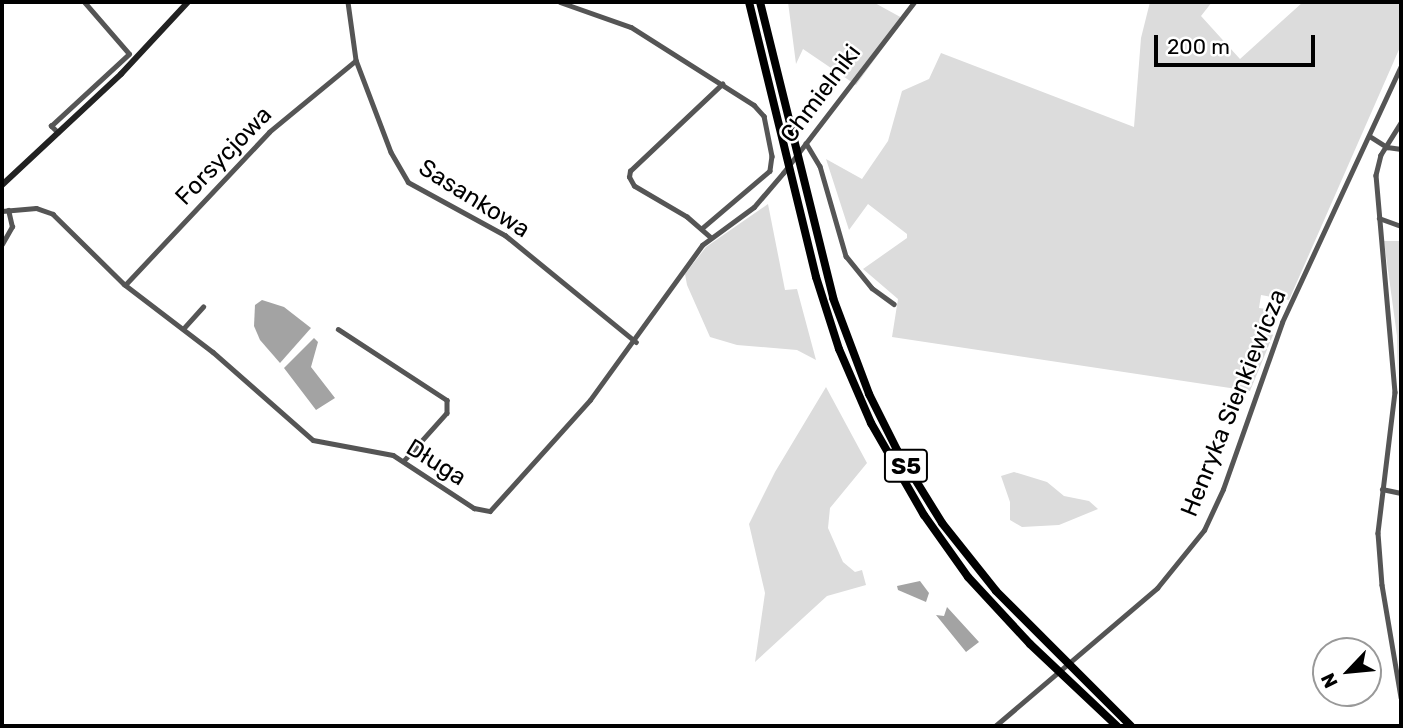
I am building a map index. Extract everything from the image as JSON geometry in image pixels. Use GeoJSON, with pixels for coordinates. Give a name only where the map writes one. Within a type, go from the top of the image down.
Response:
{"type":"FeatureCollection","features":[{"type":"Feature","properties":{"kind":"highway","name":"S5"},"geometry":{"type":"LineString","coordinates":[[749,2],[790,174],[839,348],[906,486],[943,543],[993,606],[1117,726]]}},
{"type":"Feature","properties":{"kind":"highway","name":"S5"},"geometry":{"type":"LineString","coordinates":[[760,2],[800,170],[853,354],[920,488],[996,592],[1131,726]]}},
{"type":"Feature","properties":{"kind":"main road"},"geometry":{"type":"LineString","coordinates":[[2,185],[58,134],[188,2]]}},
{"type":"Feature","properties":{"kind":"street"},"geometry":{"type":"LineString","coordinates":[[58,134],[51,126],[129,54],[84,2]]}},
{"type":"Feature","properties":{"kind":"street","name":"Sasankowa"},"geometry":{"type":"LineString","coordinates":[[348,2],[356,60],[391,152],[408,182],[505,235],[636,342]]}},
{"type":"Feature","properties":{"kind":"street"},"geometry":{"type":"LineString","coordinates":[[560,2],[622,23],[722,84],[764,116],[772,156],[770,171],[703,228]]}},
{"type":"Feature","properties":{"kind":"street","name":"Chmielniki"},"geometry":{"type":"LineString","coordinates":[[754,207],[914,2]]}},
{"type":"Feature","properties":{"kind":"street","name":"Forsycjowa"},"geometry":{"type":"LineString","coordinates":[[125,285],[269,132],[356,60]]}},
{"type":"Feature","properties":{"kind":"street","name":"Henryka Sienkiewicza"},"geometry":{"type":"LineString","coordinates":[[995,726],[1167,578],[1208,523],[1282,323],[1371,137],[1401,66]]}},
{"type":"Feature","properties":{"kind":"street"},"geometry":{"type":"LineString","coordinates":[[711,238],[703,228],[634,186],[630,172],[722,84]]}},
{"type":"Feature","properties":{"kind":"street"},"geometry":{"type":"LineString","coordinates":[[1401,123],[1387,147],[1376,175],[1395,384],[1382,489],[1381,585],[1401,697]]}},
{"type":"Feature","properties":{"kind":"street"},"geometry":{"type":"LineString","coordinates":[[1371,137],[1387,147],[1401,149]]}},
{"type":"Feature","properties":{"kind":"street"},"geometry":{"type":"LineString","coordinates":[[806,143],[820,166],[846,256],[894,304]]}},
{"type":"Feature","properties":{"kind":"street","name":"Długa"},"geometry":{"type":"LineString","coordinates":[[5,211],[48,211],[125,285],[317,442],[405,460],[474,508],[490,511],[636,342],[691,260],[711,238],[754,207]]}},
{"type":"Feature","properties":{"kind":"street"},"geometry":{"type":"LineString","coordinates":[[2,244],[12,228],[5,211]]}},
{"type":"Feature","properties":{"kind":"street"},"geometry":{"type":"LineString","coordinates":[[1379,218],[1401,226]]}},
{"type":"Feature","properties":{"kind":"street"},"geometry":{"type":"LineString","coordinates":[[183,330],[203,307]]}},
{"type":"Feature","properties":{"kind":"street"},"geometry":{"type":"LineString","coordinates":[[338,329],[447,400],[447,413],[405,460]]}},
{"type":"Feature","properties":{"kind":"street"},"geometry":{"type":"LineString","coordinates":[[1382,489],[1401,494]]}},
{"type":"Feature","properties":{"kind":"shaded area"},"geometry":{"type":"Polygon","coordinates":[[[788,2],[873,2],[904,19],[856,85],[803,49],[796,64],[788,2]]]}},
{"type":"Feature","properties":{"kind":"shaded area"},"geometry":{"type":"Polygon","coordinates":[[[1150,2],[1212,2],[1201,16],[1240,59],[1303,2],[1401,2],[1401,45],[1289,300],[1261,295],[1259,308],[1275,310],[1268,331],[1273,335],[1250,391],[892,337],[898,299],[863,269],[907,238],[907,234],[868,204],[849,230],[826,159],[862,179],[888,141],[902,91],[929,79],[941,53],[1134,127],[1141,38],[1150,2]]]}},
{"type":"Feature","properties":{"kind":"shaded area"},"geometry":{"type":"Polygon","coordinates":[[[768,204],[785,290],[797,289],[816,360],[797,350],[737,345],[710,337],[687,285],[685,274],[706,247],[768,204]]]}},
{"type":"Feature","properties":{"kind":"shaded area"},"geometry":{"type":"Polygon","coordinates":[[[1384,241],[1401,241],[1398,383],[1397,336],[1384,241]]]}},
{"type":"Feature","properties":{"kind":"shaded area"},"geometry":{"type":"Polygon","coordinates":[[[262,300],[284,307],[311,328],[280,363],[260,340],[254,326],[255,305],[262,300]]]}},
{"type":"Feature","properties":{"kind":"shaded area"},"geometry":{"type":"Polygon","coordinates":[[[314,338],[318,342],[311,367],[335,398],[316,410],[284,368],[314,338]]]}},
{"type":"Feature","properties":{"kind":"shaded area"},"geometry":{"type":"Polygon","coordinates":[[[826,387],[867,463],[830,508],[828,528],[843,562],[855,572],[862,570],[866,585],[827,596],[755,662],[765,593],[749,524],[775,472],[826,387]]]}},
{"type":"Feature","properties":{"kind":"shaded area"},"geometry":{"type":"Polygon","coordinates":[[[1014,472],[1047,482],[1064,496],[1089,501],[1098,509],[1059,525],[1022,527],[1010,520],[1010,502],[1001,476],[1014,472]]]}},
{"type":"Feature","properties":{"kind":"shaded area"},"geometry":{"type":"Polygon","coordinates":[[[920,581],[929,593],[926,602],[898,590],[897,586],[920,581]]]}},
{"type":"Feature","properties":{"kind":"shaded area"},"geometry":{"type":"Polygon","coordinates":[[[947,607],[979,642],[966,652],[936,615],[944,616],[947,607]]]}}]}
